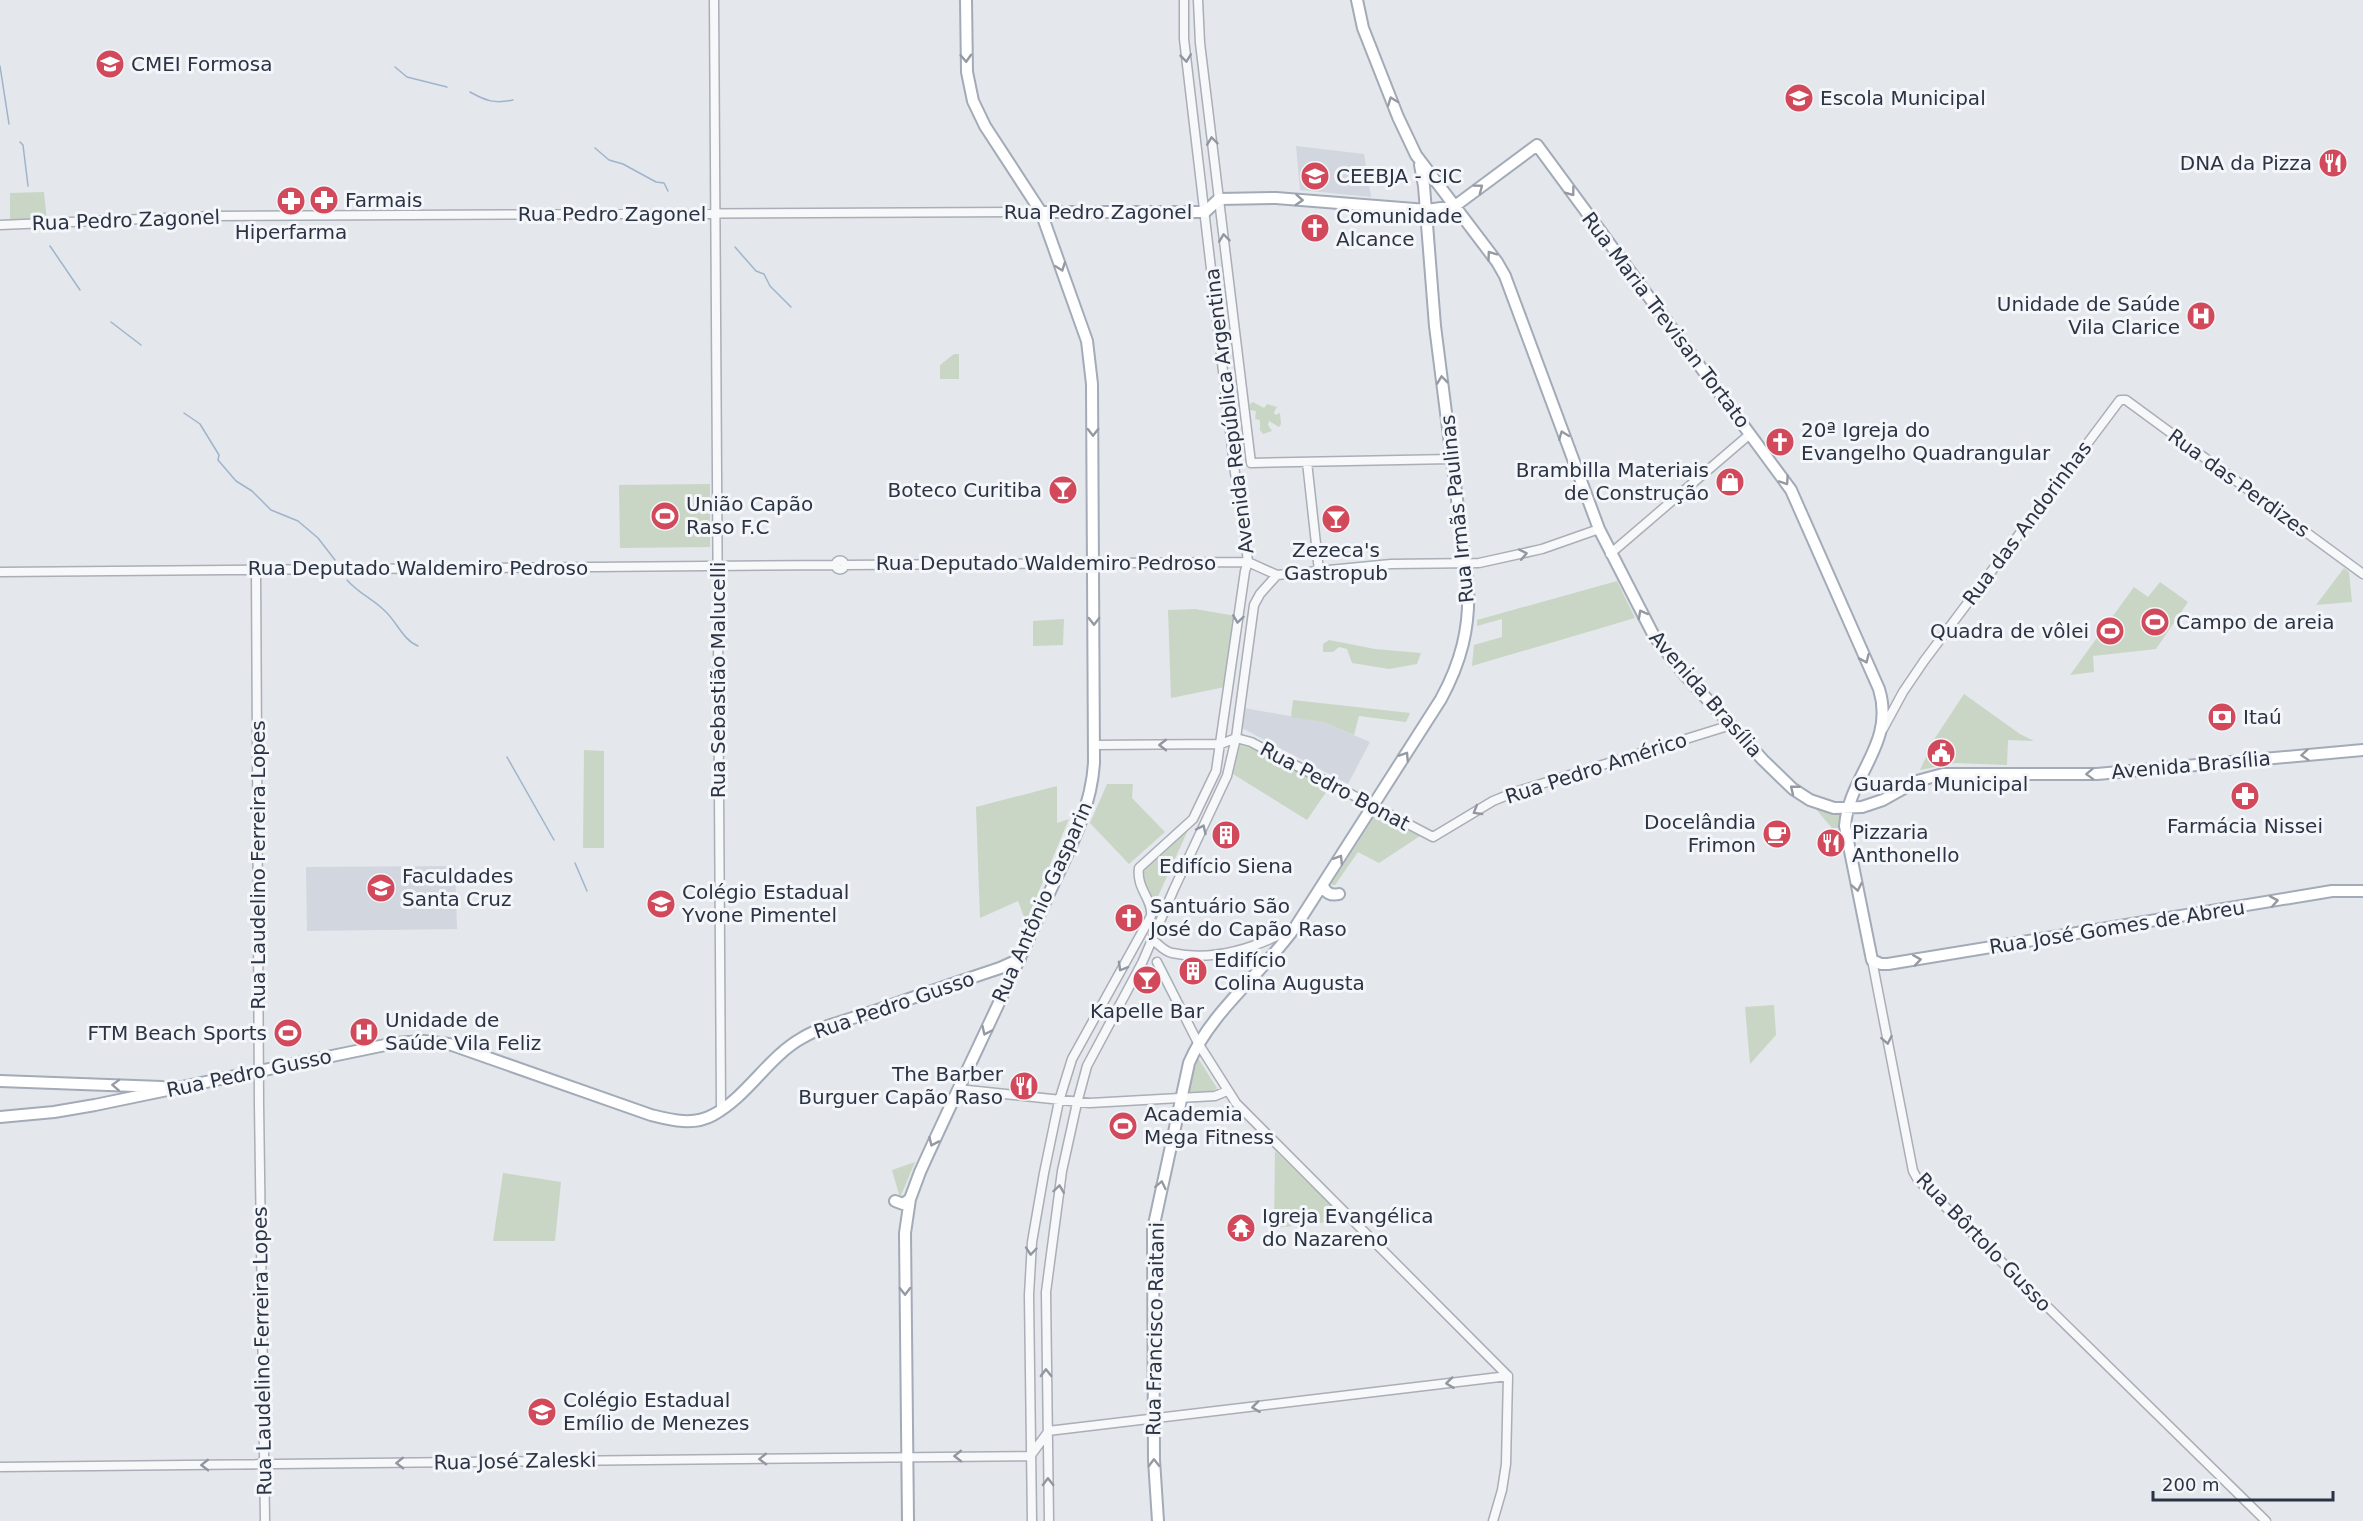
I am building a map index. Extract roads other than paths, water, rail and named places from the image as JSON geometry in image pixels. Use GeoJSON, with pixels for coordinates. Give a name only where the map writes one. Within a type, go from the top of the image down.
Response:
{"type":"FeatureCollection","features":[{"type":"Feature","properties":{"kind":"main road","name":"Rua Antônio Gasparin"},"geometry":{"type":"LineString","coordinates":[[908,1521],[904,1233],[910,1199],[920,1172],[1020,959],[1088,803],[1095,745],[1092,373],[1087,340],[1041,212],[986,126],[973,101],[967,72],[966,0]]}},
{"type":"Feature","properties":{"kind":"main road","name":"Avenida Brasília"},"geometry":{"type":"LineString","coordinates":[[1357,0],[1368,39],[1416,155],[1505,276],[1599,529],[1654,636],[1731,725],[1774,771],[1802,795],[1827,807],[1848,809],[1877,803],[1917,781],[1943,774],[2097,774],[2363,750]]}},
{"type":"Feature","properties":{"kind":"main road","name":"Rua Maria Trevisan Tortato"},"geometry":{"type":"LineString","coordinates":[[1455,206],[1537,145],[1784,479],[1801,511],[1878,689],[1884,708],[1883,729]]}},
{"type":"Feature","properties":{"kind":"main road","name":"Rua Irmãs Paulinas"},"geometry":{"type":"LineString","coordinates":[[1296,926],[1441,699],[1461,657],[1468,617],[1465,562],[1435,326],[1427,210],[1423,178],[1416,155]]}},
{"type":"Feature","properties":{"kind":"main road"},"geometry":{"type":"LineString","coordinates":[[1219,199],[1276,198],[1427,210],[1455,206]]}},
{"type":"Feature","properties":{"kind":"main road","name":"Rua Pedro Zagonel"},"geometry":{"type":"LineString","coordinates":[[1041,212],[1205,212],[1219,199]]}},
{"type":"Feature","properties":{"kind":"main road","name":"Rua das Andorinhas"},"geometry":{"type":"LineString","coordinates":[[1848,809],[1883,729]]}},
{"type":"Feature","properties":{"kind":"main road","name":"Rua Bôrtolo Gusso"},"geometry":{"type":"LineString","coordinates":[[1848,809],[1845,830],[1872,960]]}},
{"type":"Feature","properties":{"kind":"main road"},"geometry":{"type":"LineString","coordinates":[[1323,885],[1327,893],[1339,894]]}},
{"type":"Feature","properties":{"kind":"main road","name":"Rua José Gomes de Abreu"},"geometry":{"type":"LineString","coordinates":[[1872,960],[1888,964],[2332,891],[2363,891]]}},
{"type":"Feature","properties":{"kind":"main road","name":"Rua Francisco Raitani"},"geometry":{"type":"LineString","coordinates":[[1158,1521],[1154,1478],[1153,1229],[1180,1097],[1186,1072],[1198,1043],[1296,926]]}},
{"type":"Feature","properties":{"kind":"main road","name":"Rua Pedro Gusso"},"geometry":{"type":"LineString","coordinates":[[0,1117],[75,1109],[395,1043],[432,1041],[458,1047],[644,1113],[666,1118],[721,1108],[744,1091],[782,1052],[808,1035],[1020,959]]}},
{"type":"Feature","properties":{"kind":"main road"},"geometry":{"type":"LineString","coordinates":[[0,1081],[179,1088]]}},
{"type":"Feature","properties":{"kind":"main road"},"geometry":{"type":"LineString","coordinates":[[896,1201],[903,1204],[910,1199]]}},
{"type":"Feature","properties":{"kind":"street","name":"Rua Sebastião Malucelli"},"geometry":{"type":"LineString","coordinates":[[714,0],[721,1108]]}},
{"type":"Feature","properties":{"kind":"street","name":"Avenida República Argentina"},"geometry":{"type":"LineString","coordinates":[[1059,1101],[1072,1059],[1151,916],[1151,907],[1140,885],[1139,868],[1195,816],[1216,771],[1248,562],[1241,500],[1235,473],[1184,39],[1184,0]]}},
{"type":"Feature","properties":{"kind":"street","name":"Avenida República Argentina"},"geometry":{"type":"LineString","coordinates":[[1198,0],[1200,43],[1251,463]]}},
{"type":"Feature","properties":{"kind":"street","name":"Rua Pedro Zagonel"},"geometry":{"type":"LineString","coordinates":[[0,225],[213,216],[1041,212]]}},
{"type":"Feature","properties":{"kind":"street","name":"Rua das Perdizes"},"geometry":{"type":"LineString","coordinates":[[2126,400],[2363,574]]}},
{"type":"Feature","properties":{"kind":"street","name":"Rua das Andorinhas"},"geometry":{"type":"LineString","coordinates":[[1883,729],[1903,692],[1924,661],[2117,401],[2126,400]]}},
{"type":"Feature","properties":{"kind":"street"},"geometry":{"type":"LineString","coordinates":[[1610,554],[1750,434]]}},
{"type":"Feature","properties":{"kind":"street"},"geometry":{"type":"LineString","coordinates":[[1235,473],[1251,463],[1452,459]]}},
{"type":"Feature","properties":{"kind":"street"},"geometry":{"type":"LineString","coordinates":[[1306,462],[1319,571]]}},
{"type":"Feature","properties":{"kind":"street"},"geometry":{"type":"LineString","coordinates":[[1248,562],[1277,576],[1391,564],[1479,563],[1542,549],[1599,529]]}},
{"type":"Feature","properties":{"kind":"street","name":"Rua Deputado Waldemiro Pedroso"},"geometry":{"type":"LineString","coordinates":[[0,572],[1248,562]]}},
{"type":"Feature","properties":{"kind":"street","name":"Rua Laudelino Ferreira Lopes"},"geometry":{"type":"LineString","coordinates":[[256,570],[265,1521]]}},
{"type":"Feature","properties":{"kind":"street"},"geometry":{"type":"LineString","coordinates":[[1049,1521],[1045,1337],[1047,1274],[1062,1171],[1077,1103],[1087,1066],[1143,963],[1174,889],[1225,781],[1236,738],[1254,605],[1260,594],[1277,576]]}},
{"type":"Feature","properties":{"kind":"street","name":"Rua Pedro Américo"},"geometry":{"type":"LineString","coordinates":[[1433,837],[1493,801],[1515,792],[1731,725]]}},
{"type":"Feature","properties":{"kind":"street"},"geometry":{"type":"LineString","coordinates":[[1095,745],[1221,744],[1236,738]]}},
{"type":"Feature","properties":{"kind":"street","name":"Rua Pedro Bonat"},"geometry":{"type":"LineString","coordinates":[[1236,738],[1251,742],[1433,837]]}},
{"type":"Feature","properties":{"kind":"street"},"geometry":{"type":"LineString","coordinates":[[1157,962],[1162,955],[1170,953],[1214,955],[1238,951],[1261,944],[1296,926]]}},
{"type":"Feature","properties":{"kind":"street"},"geometry":{"type":"LineString","coordinates":[[1153,940],[1170,953]]}},
{"type":"Feature","properties":{"kind":"street"},"geometry":{"type":"LineString","coordinates":[[1143,963],[1151,960],[1157,962],[1198,1043],[1227,1091],[1243,1110],[1508,1376],[1506,1464],[1502,1490],[1493,1521]]}},
{"type":"Feature","properties":{"kind":"street","name":"Rua Bôrtolo Gusso"},"geometry":{"type":"LineString","coordinates":[[1872,960],[1913,1171],[1918,1180],[2266,1521]]}},
{"type":"Feature","properties":{"kind":"street"},"geometry":{"type":"LineString","coordinates":[[958,1089],[1077,1103],[1219,1095],[1227,1091]]}},
{"type":"Feature","properties":{"kind":"street"},"geometry":{"type":"LineString","coordinates":[[1032,1521],[1028,1358],[1030,1268],[1044,1173],[1059,1101]]}},
{"type":"Feature","properties":{"kind":"street"},"geometry":{"type":"LineString","coordinates":[[1030,1456],[1048,1431],[1508,1376]]}},
{"type":"Feature","properties":{"kind":"street","name":"Rua José Zaleski"},"geometry":{"type":"LineString","coordinates":[[0,1467],[1030,1456]]}},
{"type":"Feature","properties":{"kind":"waterway"},"geometry":{"type":"LineString","coordinates":[[0,66],[9,124]]}},
{"type":"Feature","properties":{"kind":"waterway"},"geometry":{"type":"LineString","coordinates":[[395,67],[407,77],[447,87]]}},
{"type":"Feature","properties":{"kind":"waterway"},"geometry":{"type":"LineString","coordinates":[[470,92],[491,101],[513,100]]}},
{"type":"Feature","properties":{"kind":"waterway"},"geometry":{"type":"LineString","coordinates":[[20,142],[23,145],[28,186]]}},
{"type":"Feature","properties":{"kind":"waterway"},"geometry":{"type":"LineString","coordinates":[[595,148],[609,160],[623,164],[656,182],[664,183],[668,191]]}},
{"type":"Feature","properties":{"kind":"waterway"},"geometry":{"type":"LineString","coordinates":[[50,246],[80,290]]}},
{"type":"Feature","properties":{"kind":"waterway"},"geometry":{"type":"LineString","coordinates":[[735,247],[756,271],[764,274],[770,286],[791,307]]}},
{"type":"Feature","properties":{"kind":"waterway"},"geometry":{"type":"LineString","coordinates":[[111,322],[141,345]]}},
{"type":"Feature","properties":{"kind":"waterway"},"geometry":{"type":"LineString","coordinates":[[184,413],[200,424],[219,455],[218,460],[236,481],[252,491],[271,510],[298,521],[318,538],[335,560]]}},
{"type":"Feature","properties":{"kind":"waterway"},"geometry":{"type":"LineString","coordinates":[[347,580],[385,611],[408,640],[418,646]]}},
{"type":"Feature","properties":{"kind":"waterway"},"geometry":{"type":"LineString","coordinates":[[507,757],[554,840]]}},
{"type":"Feature","properties":{"kind":"waterway"},"geometry":{"type":"LineString","coordinates":[[575,863],[587,891]]}},
{"type":"Feature","properties":{"kind":"place","name":"CMEI Formosa"},"geometry":{"type":"Point","coordinates":[110,64]}},
{"type":"Feature","properties":{"kind":"place","name":"Escola Municipal"},"geometry":{"type":"Point","coordinates":[1799,98]}},
{"type":"Feature","properties":{"kind":"place","name":"DNA da Pizza"},"geometry":{"type":"Point","coordinates":[2333,163]}},
{"type":"Feature","properties":{"kind":"place","name":"CEEBJA - CIC"},"geometry":{"type":"Point","coordinates":[1315,176]}},
{"type":"Feature","properties":{"kind":"place","name":"Farmais"},"geometry":{"type":"Point","coordinates":[324,200]}},
{"type":"Feature","properties":{"kind":"place","name":"Hiperfarma"},"geometry":{"type":"Point","coordinates":[291,201]}},
{"type":"Feature","properties":{"kind":"place","name":"Comunidade Alcance"},"geometry":{"type":"Point","coordinates":[1315,228]}},
{"type":"Feature","properties":{"kind":"place","name":"Unidade de Saúde Vila Clarice"},"geometry":{"type":"Point","coordinates":[2201,316]}},
{"type":"Feature","properties":{"kind":"place","name":"20ª Igreja do Evangelho Quadrangular"},"geometry":{"type":"Point","coordinates":[1780,442]}},
{"type":"Feature","properties":{"kind":"place","name":"Brambilla Materiais de Construção"},"geometry":{"type":"Point","coordinates":[1730,482]}},
{"type":"Feature","properties":{"kind":"place","name":"Boteco Curitiba"},"geometry":{"type":"Point","coordinates":[1063,490]}},
{"type":"Feature","properties":{"kind":"place","name":"União Capão Raso F.C"},"geometry":{"type":"Point","coordinates":[665,516]}},
{"type":"Feature","properties":{"kind":"place","name":"Zezeca's Gastropub"},"geometry":{"type":"Point","coordinates":[1336,519]}},
{"type":"Feature","properties":{"kind":"place","name":"Campo de areia"},"geometry":{"type":"Point","coordinates":[2155,622]}},
{"type":"Feature","properties":{"kind":"place","name":"Quadra de vôlei"},"geometry":{"type":"Point","coordinates":[2110,631]}},
{"type":"Feature","properties":{"kind":"place","name":"Itaú"},"geometry":{"type":"Point","coordinates":[2222,717]}},
{"type":"Feature","properties":{"kind":"place","name":"Guarda Municipal"},"geometry":{"type":"Point","coordinates":[1941,753]}},
{"type":"Feature","properties":{"kind":"place","name":"Farmácia Nissei"},"geometry":{"type":"Point","coordinates":[2245,796]}},
{"type":"Feature","properties":{"kind":"place","name":"Docelândia Frimon"},"geometry":{"type":"Point","coordinates":[1777,834]}},
{"type":"Feature","properties":{"kind":"place","name":"Edifício Siena"},"geometry":{"type":"Point","coordinates":[1226,835]}},
{"type":"Feature","properties":{"kind":"place","name":"Pizzaria Anthonello"},"geometry":{"type":"Point","coordinates":[1831,843]}},
{"type":"Feature","properties":{"kind":"place","name":"Faculdades Santa Cruz"},"geometry":{"type":"Point","coordinates":[381,888]}},
{"type":"Feature","properties":{"kind":"place","name":"Colégio Estadual Yvone Pimentel"},"geometry":{"type":"Point","coordinates":[661,904]}},
{"type":"Feature","properties":{"kind":"place","name":"Santuário São José do Capão Raso"},"geometry":{"type":"Point","coordinates":[1129,918]}},
{"type":"Feature","properties":{"kind":"place","name":"Edifício Colina Augusta"},"geometry":{"type":"Point","coordinates":[1193,971]}},
{"type":"Feature","properties":{"kind":"place","name":"Kapelle Bar"},"geometry":{"type":"Point","coordinates":[1147,980]}},
{"type":"Feature","properties":{"kind":"place","name":"Unidade de Saúde Vila Feliz"},"geometry":{"type":"Point","coordinates":[364,1032]}},
{"type":"Feature","properties":{"kind":"place","name":"FTM Beach Sports"},"geometry":{"type":"Point","coordinates":[288,1033]}},
{"type":"Feature","properties":{"kind":"place","name":"The Barber Burguer Capão Raso"},"geometry":{"type":"Point","coordinates":[1024,1086]}},
{"type":"Feature","properties":{"kind":"place","name":"Academia Mega Fitness"},"geometry":{"type":"Point","coordinates":[1123,1126]}},
{"type":"Feature","properties":{"kind":"place","name":"Igreja Evangélica do Nazareno"},"geometry":{"type":"Point","coordinates":[1241,1228]}},
{"type":"Feature","properties":{"kind":"place","name":"Colégio Estadual Emílio de Menezes"},"geometry":{"type":"Point","coordinates":[542,1412]}}]}
